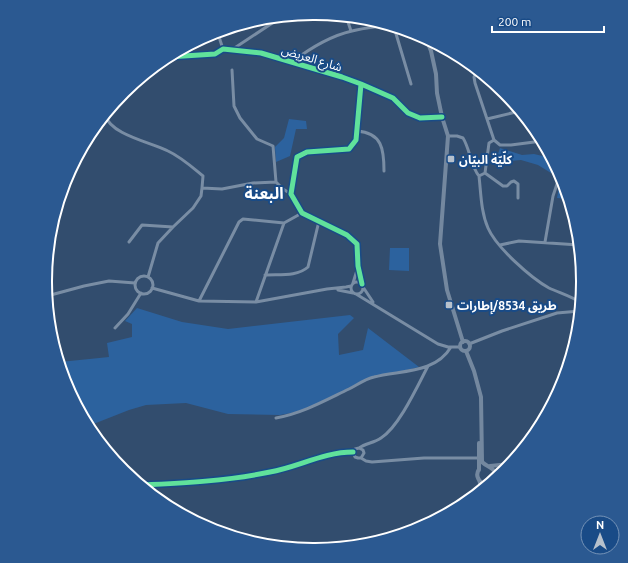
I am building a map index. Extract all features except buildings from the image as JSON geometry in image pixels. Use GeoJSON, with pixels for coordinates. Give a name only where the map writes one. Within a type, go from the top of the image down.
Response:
{"type":"FeatureCollection","features":[{"type":"Feature","properties":{"kind":"main road"},"geometry":{"type":"LineString","coordinates":[[429,47],[436,74],[437,94],[448,136],[440,244],[447,290],[463,342]]}},
{"type":"Feature","properties":{"kind":"main road"},"geometry":{"type":"LineString","coordinates":[[463,342],[466,341],[469,344],[469,348],[466,351]]}},
{"type":"Feature","properties":{"kind":"main road"},"geometry":{"type":"LineString","coordinates":[[463,342],[460,344],[460,347],[462,350],[466,351],[482,397],[480,458],[477,476],[479,481]]}},
{"type":"Feature","properties":{"kind":"main road"},"geometry":{"type":"LineString","coordinates":[[480,458],[482,462],[494,470]]}},
{"type":"Feature","properties":{"kind":"main road"},"geometry":{"type":"LineString","coordinates":[[478,470],[483,467],[500,465]]}},
{"type":"Feature","properties":{"kind":"street"},"geometry":{"type":"LineString","coordinates":[[348,22],[351,31]]}},
{"type":"Feature","properties":{"kind":"street"},"geometry":{"type":"LineString","coordinates":[[233,50],[272,23]]}},
{"type":"Feature","properties":{"kind":"street"},"geometry":{"type":"LineString","coordinates":[[292,62],[303,53],[324,42],[351,31],[375,27]]}},
{"type":"Feature","properties":{"kind":"street"},"geometry":{"type":"LineString","coordinates":[[396,33],[411,84]]}},
{"type":"Feature","properties":{"kind":"street"},"geometry":{"type":"LineString","coordinates":[[181,56],[215,54],[223,48],[220,38]]}},
{"type":"Feature","properties":{"kind":"street","name":"شارع العريض"},"geometry":{"type":"LineString","coordinates":[[223,48],[261,53],[361,84],[393,98],[408,113],[420,118],[442,117]]}},
{"type":"Feature","properties":{"kind":"street"},"geometry":{"type":"LineString","coordinates":[[232,70],[234,106],[240,118],[257,139],[273,146],[276,182],[291,194],[302,212],[347,235],[357,244],[358,266],[362,285],[361,292],[355,293],[327,289]]}},
{"type":"Feature","properties":{"kind":"street"},"geometry":{"type":"LineString","coordinates":[[475,76],[475,83],[494,140],[500,145],[535,142]]}},
{"type":"Feature","properties":{"kind":"street"},"geometry":{"type":"LineString","coordinates":[[291,194],[298,158],[307,152],[349,149],[356,140],[361,84]]}},
{"type":"Feature","properties":{"kind":"street"},"geometry":{"type":"LineString","coordinates":[[487,119],[514,113]]}},
{"type":"Feature","properties":{"kind":"street"},"geometry":{"type":"LineString","coordinates":[[108,121],[115,129],[168,151],[204,176],[201,196],[193,208],[158,243],[148,277]]}},
{"type":"Feature","properties":{"kind":"street"},"geometry":{"type":"LineString","coordinates":[[357,131],[368,133],[379,142],[382,149],[384,170]]}},
{"type":"Feature","properties":{"kind":"street"},"geometry":{"type":"LineString","coordinates":[[448,136],[463,138],[468,147],[476,172],[479,176],[483,212],[488,229],[500,245],[520,267],[548,287],[575,300]]}},
{"type":"Feature","properties":{"kind":"street"},"geometry":{"type":"LineString","coordinates":[[485,173],[489,144],[494,140]]}},
{"type":"Feature","properties":{"kind":"street"},"geometry":{"type":"LineString","coordinates":[[479,176],[485,173]]}},
{"type":"Feature","properties":{"kind":"street"},"geometry":{"type":"LineString","coordinates":[[485,173],[503,186],[507,186],[514,181],[518,184],[518,198]]}},
{"type":"Feature","properties":{"kind":"street"},"geometry":{"type":"LineString","coordinates":[[202,188],[222,189],[253,183],[276,182]]}},
{"type":"Feature","properties":{"kind":"street"},"geometry":{"type":"LineString","coordinates":[[545,242],[553,196],[557,184]]}},
{"type":"Feature","properties":{"kind":"street"},"geometry":{"type":"LineString","coordinates":[[199,301],[239,222],[243,219],[284,223],[302,212]]}},
{"type":"Feature","properties":{"kind":"street"},"geometry":{"type":"LineString","coordinates":[[265,275],[298,273],[304,271],[308,267],[320,221]]}},
{"type":"Feature","properties":{"kind":"street"},"geometry":{"type":"LineString","coordinates":[[256,302],[284,223]]}},
{"type":"Feature","properties":{"kind":"street"},"geometry":{"type":"LineString","coordinates":[[129,242],[142,225],[173,227]]}},
{"type":"Feature","properties":{"kind":"street"},"geometry":{"type":"LineString","coordinates":[[500,245],[519,241],[573,244]]}},
{"type":"Feature","properties":{"kind":"street"},"geometry":{"type":"LineString","coordinates":[[358,266],[350,289],[355,293],[374,303],[438,344],[451,347],[460,347]]}},
{"type":"Feature","properties":{"kind":"street"},"geometry":{"type":"LineString","coordinates":[[140,293],[136,289],[136,283],[140,277],[148,277]]}},
{"type":"Feature","properties":{"kind":"street"},"geometry":{"type":"LineString","coordinates":[[140,293],[149,292],[152,288],[153,283],[148,277]]}},
{"type":"Feature","properties":{"kind":"street"},"geometry":{"type":"LineString","coordinates":[[53,294],[109,281],[136,283]]}},
{"type":"Feature","properties":{"kind":"street"},"geometry":{"type":"LineString","coordinates":[[152,288],[199,301],[256,302],[327,289],[346,288],[358,281],[374,303]]}},
{"type":"Feature","properties":{"kind":"street"},"geometry":{"type":"LineString","coordinates":[[115,328],[128,314],[140,293]]}},
{"type":"Feature","properties":{"kind":"street"},"geometry":{"type":"LineString","coordinates":[[469,344],[502,331],[557,314],[573,312]]}},
{"type":"Feature","properties":{"kind":"street"},"geometry":{"type":"LineString","coordinates":[[276,418],[303,412],[371,378],[432,365],[447,353],[451,347]]}},
{"type":"Feature","properties":{"kind":"street"},"geometry":{"type":"LineString","coordinates":[[150,485],[209,482],[270,472],[333,454],[353,452],[355,449],[382,438],[392,428],[413,395],[428,366]]}},
{"type":"Feature","properties":{"kind":"street"},"geometry":{"type":"LineString","coordinates":[[358,448],[362,449],[364,452],[361,458]]}},
{"type":"Feature","properties":{"kind":"street"},"geometry":{"type":"LineString","coordinates":[[353,452],[355,457],[372,462],[424,458],[480,458]]}},
{"type":"Feature","properties":{"kind":"shaded area"},"geometry":{"type":"Polygon","coordinates":[[[289,119],[306,121],[307,129],[296,129],[290,156],[276,162],[275,147],[284,138],[289,119]]]}},
{"type":"Feature","properties":{"kind":"shaded area"},"geometry":{"type":"Polygon","coordinates":[[[500,148],[522,155],[534,154],[543,156],[552,173],[538,165],[521,160],[509,161],[498,154],[500,148]]]}},
{"type":"Feature","properties":{"kind":"shaded area"},"geometry":{"type":"Polygon","coordinates":[[[559,188],[562,198],[557,198],[559,188]]]}},
{"type":"Feature","properties":{"kind":"shaded area"},"geometry":{"type":"Polygon","coordinates":[[[390,248],[409,248],[409,271],[389,270],[390,248]]]}},
{"type":"Feature","properties":{"kind":"shaded area"},"geometry":{"type":"Polygon","coordinates":[[[137,308],[182,322],[228,329],[350,315],[354,318],[338,334],[339,355],[363,350],[368,328],[419,367],[366,380],[302,411],[280,415],[228,414],[186,403],[146,405],[95,423],[79,397],[65,362],[109,357],[107,343],[132,337],[132,324],[125,321],[137,308]]]}},
{"type":"Feature","properties":{"kind":"cycle path"},"geometry":{"type":"LineString","coordinates":[[181,56],[215,54],[223,49],[261,53],[361,84],[393,98],[408,113],[420,118],[442,117]]}},
{"type":"Feature","properties":{"kind":"cycle path"},"geometry":{"type":"LineString","coordinates":[[361,84],[356,140],[349,149],[307,152],[297,157],[291,194],[302,213],[347,235],[357,244],[358,266],[362,284]]}},
{"type":"Feature","properties":{"kind":"cycle path"},"geometry":{"type":"LineString","coordinates":[[150,484],[238,478],[280,470],[332,454],[353,452]]}},
{"type":"Feature","properties":{"kind":"place","name":"كلّيّة البيّان"},"geometry":{"type":"Point","coordinates":[451,159]}},
{"type":"Feature","properties":{"kind":"place","name":"طريق 8534/إطارات"},"geometry":{"type":"Point","coordinates":[449,305]}},
{"type":"Feature","properties":{"kind":"district","name":"البعنة"},"geometry":{"type":"Point","coordinates":[264,193]}}]}
